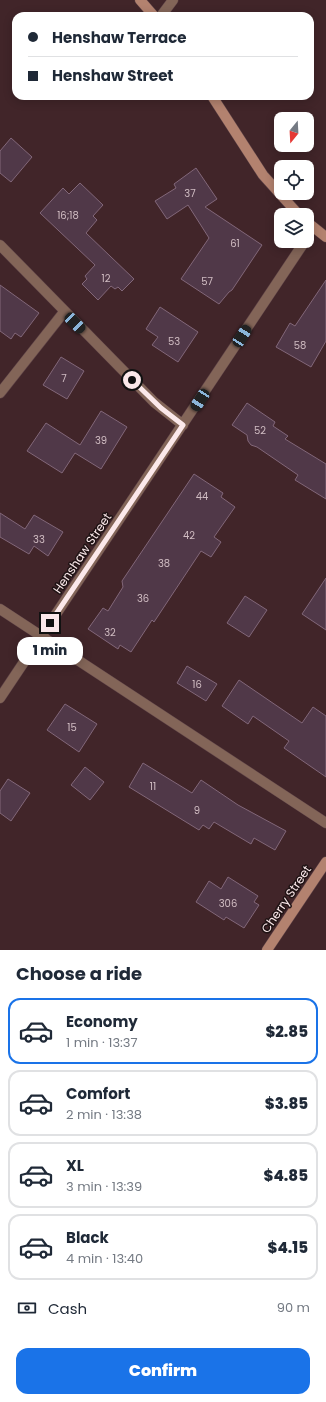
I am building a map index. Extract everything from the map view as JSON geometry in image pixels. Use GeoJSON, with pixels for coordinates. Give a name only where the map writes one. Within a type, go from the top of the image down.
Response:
{"type":"FeatureCollection","features":[{"type":"Feature","properties":{"kind":"street"},"geometry":{"type":"LineString","coordinates":[[140,0],[150,12]]}},
{"type":"Feature","properties":{"kind":"street"},"geometry":{"type":"LineString","coordinates":[[164,12],[174,0]]}},
{"type":"Feature","properties":{"kind":"street"},"geometry":{"type":"LineString","coordinates":[[215,100],[263,175],[293,208]]}},
{"type":"Feature","properties":{"kind":"street"},"geometry":{"type":"LineString","coordinates":[[314,227],[326,237]]}},
{"type":"Feature","properties":{"kind":"street"},"geometry":{"type":"LineString","coordinates":[[0,245],[64,312],[154,402],[183,425]]}},
{"type":"Feature","properties":{"kind":"street","name":"Henshaw Street"},"geometry":{"type":"LineString","coordinates":[[0,698],[301,248]]}},
{"type":"Feature","properties":{"kind":"street"},"geometry":{"type":"LineString","coordinates":[[0,393],[64,312]]}},
{"type":"Feature","properties":{"kind":"street"},"geometry":{"type":"LineString","coordinates":[[0,609],[326,823]]}},
{"type":"Feature","properties":{"kind":"street","name":"Cherry Street"},"geometry":{"type":"LineString","coordinates":[[267,950],[326,862]]}},
{"type":"Feature","properties":{"kind":"building"},"geometry":{"type":"Polygon","coordinates":[[[11,138],[32,157],[11,182],[0,173],[0,151],[11,138]]]}},
{"type":"Feature","properties":{"kind":"building"},"geometry":{"type":"Polygon","coordinates":[[[196,168],[217,199],[205,207],[262,245],[232,290],[219,304],[181,279],[209,238],[188,205],[167,219],[155,201],[176,188],[174,184],[196,168]]]}},
{"type":"Feature","properties":{"kind":"building"},"geometry":{"type":"Polygon","coordinates":[[[80,183],[103,205],[93,216],[97,220],[86,233],[134,279],[122,291],[118,287],[115,289],[111,286],[98,300],[82,284],[87,279],[85,276],[95,265],[40,213],[63,188],[69,194],[80,183]]]}},
{"type":"Feature","properties":{"kind":"building"},"geometry":{"type":"Polygon","coordinates":[[[326,280],[326,341],[311,367],[276,347],[290,323],[295,326],[326,280]]]}},
{"type":"Feature","properties":{"kind":"building"},"geometry":{"type":"Polygon","coordinates":[[[0,285],[39,313],[21,337],[15,333],[11,339],[0,331],[0,285]]]}},
{"type":"Feature","properties":{"kind":"building"},"geometry":{"type":"Polygon","coordinates":[[[160,307],[198,332],[178,362],[152,345],[158,337],[146,329],[160,307]]]}},
{"type":"Feature","properties":{"kind":"building"},"geometry":{"type":"Polygon","coordinates":[[[61,357],[84,371],[67,399],[43,385],[61,357]]]}},
{"type":"Feature","properties":{"kind":"building"},"geometry":{"type":"Polygon","coordinates":[[[247,403],[275,422],[273,426],[288,436],[285,439],[326,464],[326,499],[295,480],[298,475],[257,447],[251,445],[248,441],[247,435],[232,425],[247,403]]]}},
{"type":"Feature","properties":{"kind":"building"},"geometry":{"type":"Polygon","coordinates":[[[101,411],[127,427],[101,469],[75,453],[62,473],[27,451],[46,423],[80,445],[101,411]]]}},
{"type":"Feature","properties":{"kind":"building"},"geometry":{"type":"Polygon","coordinates":[[[194,474],[223,493],[221,497],[235,507],[214,537],[221,542],[211,557],[201,551],[154,622],[152,620],[131,652],[120,645],[118,649],[88,629],[103,608],[108,611],[123,587],[122,581],[194,474]]]}},
{"type":"Feature","properties":{"kind":"building"},"geometry":{"type":"Polygon","coordinates":[[[0,513],[25,529],[34,515],[63,532],[48,556],[34,546],[29,554],[0,537],[0,513]]]}},
{"type":"Feature","properties":{"kind":"building"},"geometry":{"type":"Polygon","coordinates":[[[326,578],[326,630],[302,614],[326,578]]]}},
{"type":"Feature","properties":{"kind":"building"},"geometry":{"type":"Polygon","coordinates":[[[245,596],[267,610],[249,637],[227,623],[245,596]]]}},
{"type":"Feature","properties":{"kind":"building"},"geometry":{"type":"Polygon","coordinates":[[[187,666],[217,684],[206,701],[177,683],[187,666]]]}},
{"type":"Feature","properties":{"kind":"building"},"geometry":{"type":"Polygon","coordinates":[[[239,680],[302,723],[313,707],[326,716],[326,777],[284,748],[289,741],[253,716],[248,724],[222,706],[239,680]]]}},
{"type":"Feature","properties":{"kind":"building"},"geometry":{"type":"Polygon","coordinates":[[[65,704],[97,724],[79,752],[47,730],[65,704]]]}},
{"type":"Feature","properties":{"kind":"building"},"geometry":{"type":"Polygon","coordinates":[[[143,763],[192,793],[201,780],[238,805],[286,831],[275,850],[254,838],[251,844],[214,822],[209,829],[203,825],[199,830],[129,787],[143,763]]]}},
{"type":"Feature","properties":{"kind":"building"},"geometry":{"type":"Polygon","coordinates":[[[85,767],[104,782],[90,800],[71,785],[85,767]]]}},
{"type":"Feature","properties":{"kind":"building"},"geometry":{"type":"Polygon","coordinates":[[[8,779],[30,793],[11,821],[0,813],[0,791],[8,779]]]}},
{"type":"Feature","properties":{"kind":"building"},"geometry":{"type":"Polygon","coordinates":[[[228,877],[258,896],[254,902],[259,905],[244,928],[226,917],[224,920],[196,902],[209,881],[221,889],[228,877]]]}},
{"type":"Feature","properties":{"kind":"route"},"geometry":{"type":"LineString","coordinates":[[50,623],[183,425],[154,402],[132,380]]}}]}
